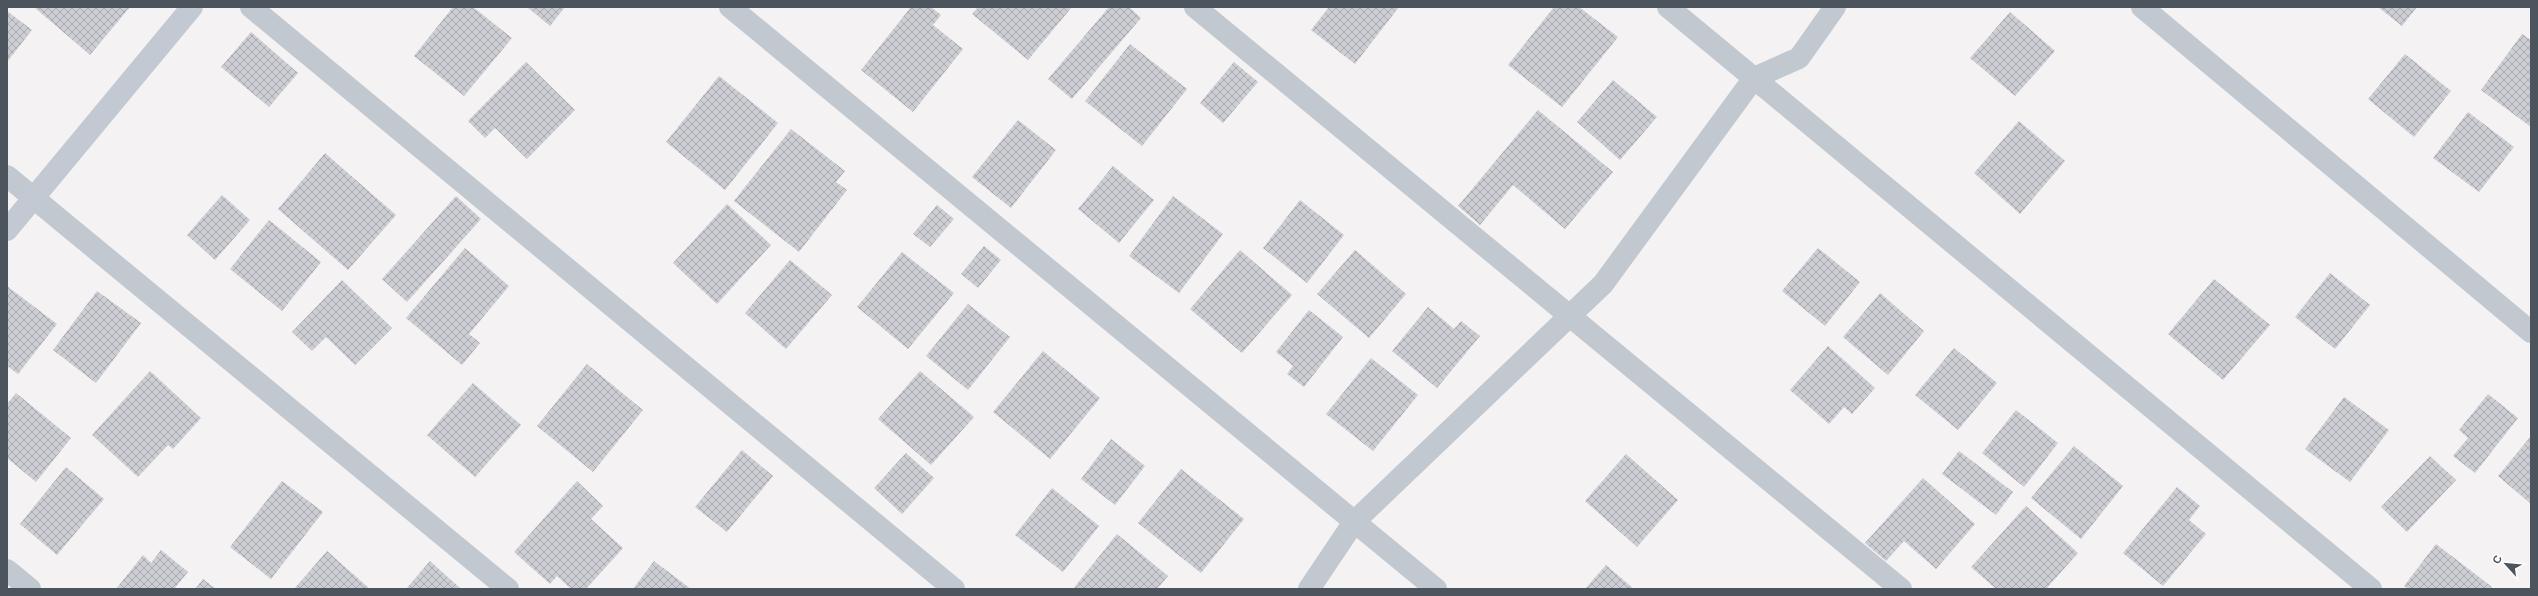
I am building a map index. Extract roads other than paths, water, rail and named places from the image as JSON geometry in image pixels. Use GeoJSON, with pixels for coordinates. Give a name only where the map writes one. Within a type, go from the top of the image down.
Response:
{"type":"FeatureCollection","features":[{"type":"Feature","properties":{"kind":"street"},"geometry":{"type":"LineString","coordinates":[[7,230],[192,7]]}},
{"type":"Feature","properties":{"kind":"street"},"geometry":{"type":"LineString","coordinates":[[251,7],[954,589]]}},
{"type":"Feature","properties":{"kind":"street"},"geometry":{"type":"LineString","coordinates":[[730,7],[1436,589]]}},
{"type":"Feature","properties":{"kind":"street"},"geometry":{"type":"LineString","coordinates":[[1195,7],[1567,316],[1901,589]]}},
{"type":"Feature","properties":{"kind":"street"},"geometry":{"type":"LineString","coordinates":[[1668,7],[2371,589]]}},
{"type":"Feature","properties":{"kind":"street"},"geometry":{"type":"LineString","coordinates":[[1309,589],[1354,522],[1567,316],[1603,284],[1754,78],[1799,58],[1835,7]]}},
{"type":"Feature","properties":{"kind":"street"},"geometry":{"type":"LineString","coordinates":[[2142,7],[2531,332]]}},
{"type":"Feature","properties":{"kind":"street"},"geometry":{"type":"LineString","coordinates":[[7,176],[508,589]]}},
{"type":"Feature","properties":{"kind":"street"},"geometry":{"type":"LineString","coordinates":[[7,570],[30,589]]}}]}
